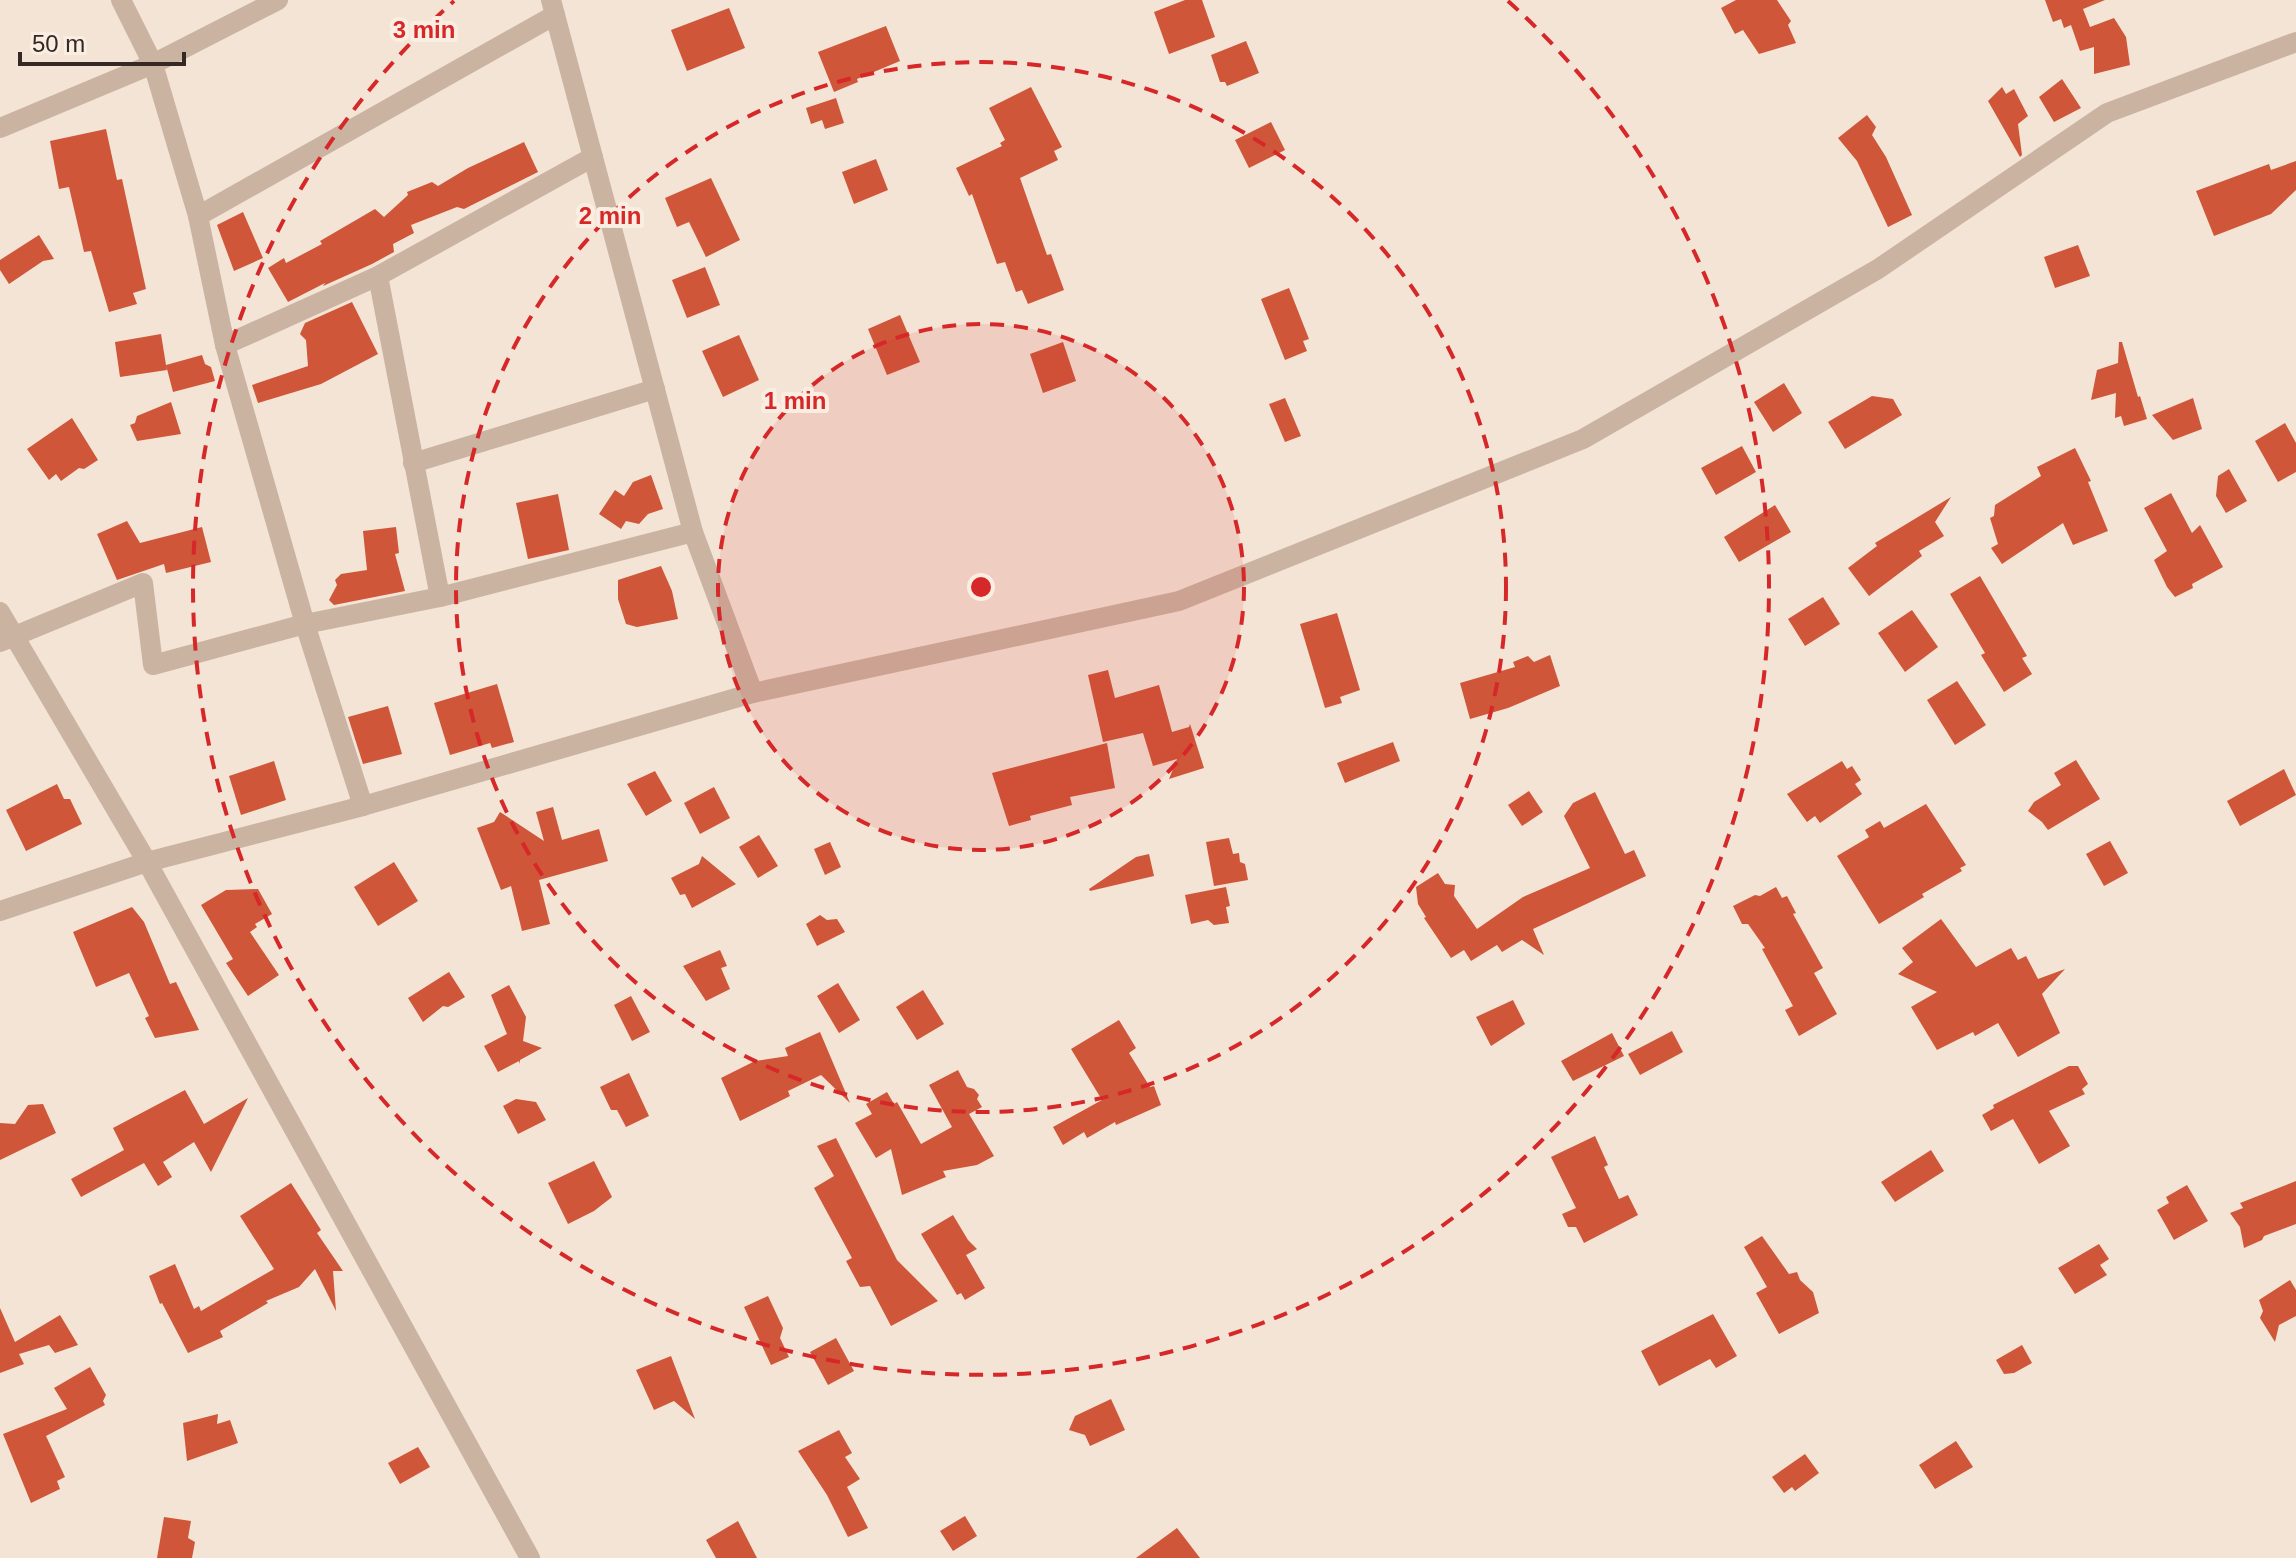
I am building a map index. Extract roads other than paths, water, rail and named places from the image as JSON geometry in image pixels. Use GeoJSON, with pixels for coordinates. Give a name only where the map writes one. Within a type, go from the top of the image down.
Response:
{"type":"FeatureCollection","features":[{"type":"Feature","properties":{"kind":"street"},"geometry":{"type":"LineString","coordinates":[[121,0],[153,64],[198,216],[225,345],[305,624],[363,806]]}},
{"type":"Feature","properties":{"kind":"street"},"geometry":{"type":"LineString","coordinates":[[0,128],[153,64],[278,0]]}},
{"type":"Feature","properties":{"kind":"street"},"geometry":{"type":"LineString","coordinates":[[198,216],[553,8],[693,532],[753,693]]}},
{"type":"Feature","properties":{"kind":"street"},"geometry":{"type":"LineString","coordinates":[[0,911],[147,862],[363,806],[753,693],[1179,601],[1583,439],[1878,269],[2107,113],[2296,42]]}},
{"type":"Feature","properties":{"kind":"street"},"geometry":{"type":"LineString","coordinates":[[225,345],[378,276],[593,157]]}},
{"type":"Feature","properties":{"kind":"street"},"geometry":{"type":"LineString","coordinates":[[378,276],[440,597]]}},
{"type":"Feature","properties":{"kind":"street"},"geometry":{"type":"LineString","coordinates":[[413,463],[655,389]]}},
{"type":"Feature","properties":{"kind":"street"},"geometry":{"type":"LineString","coordinates":[[8,639],[143,583],[153,665],[305,624],[440,597],[693,532]]}},
{"type":"Feature","properties":{"kind":"street"},"geometry":{"type":"LineString","coordinates":[[0,612],[8,639],[147,862],[530,1558]]}}]}
